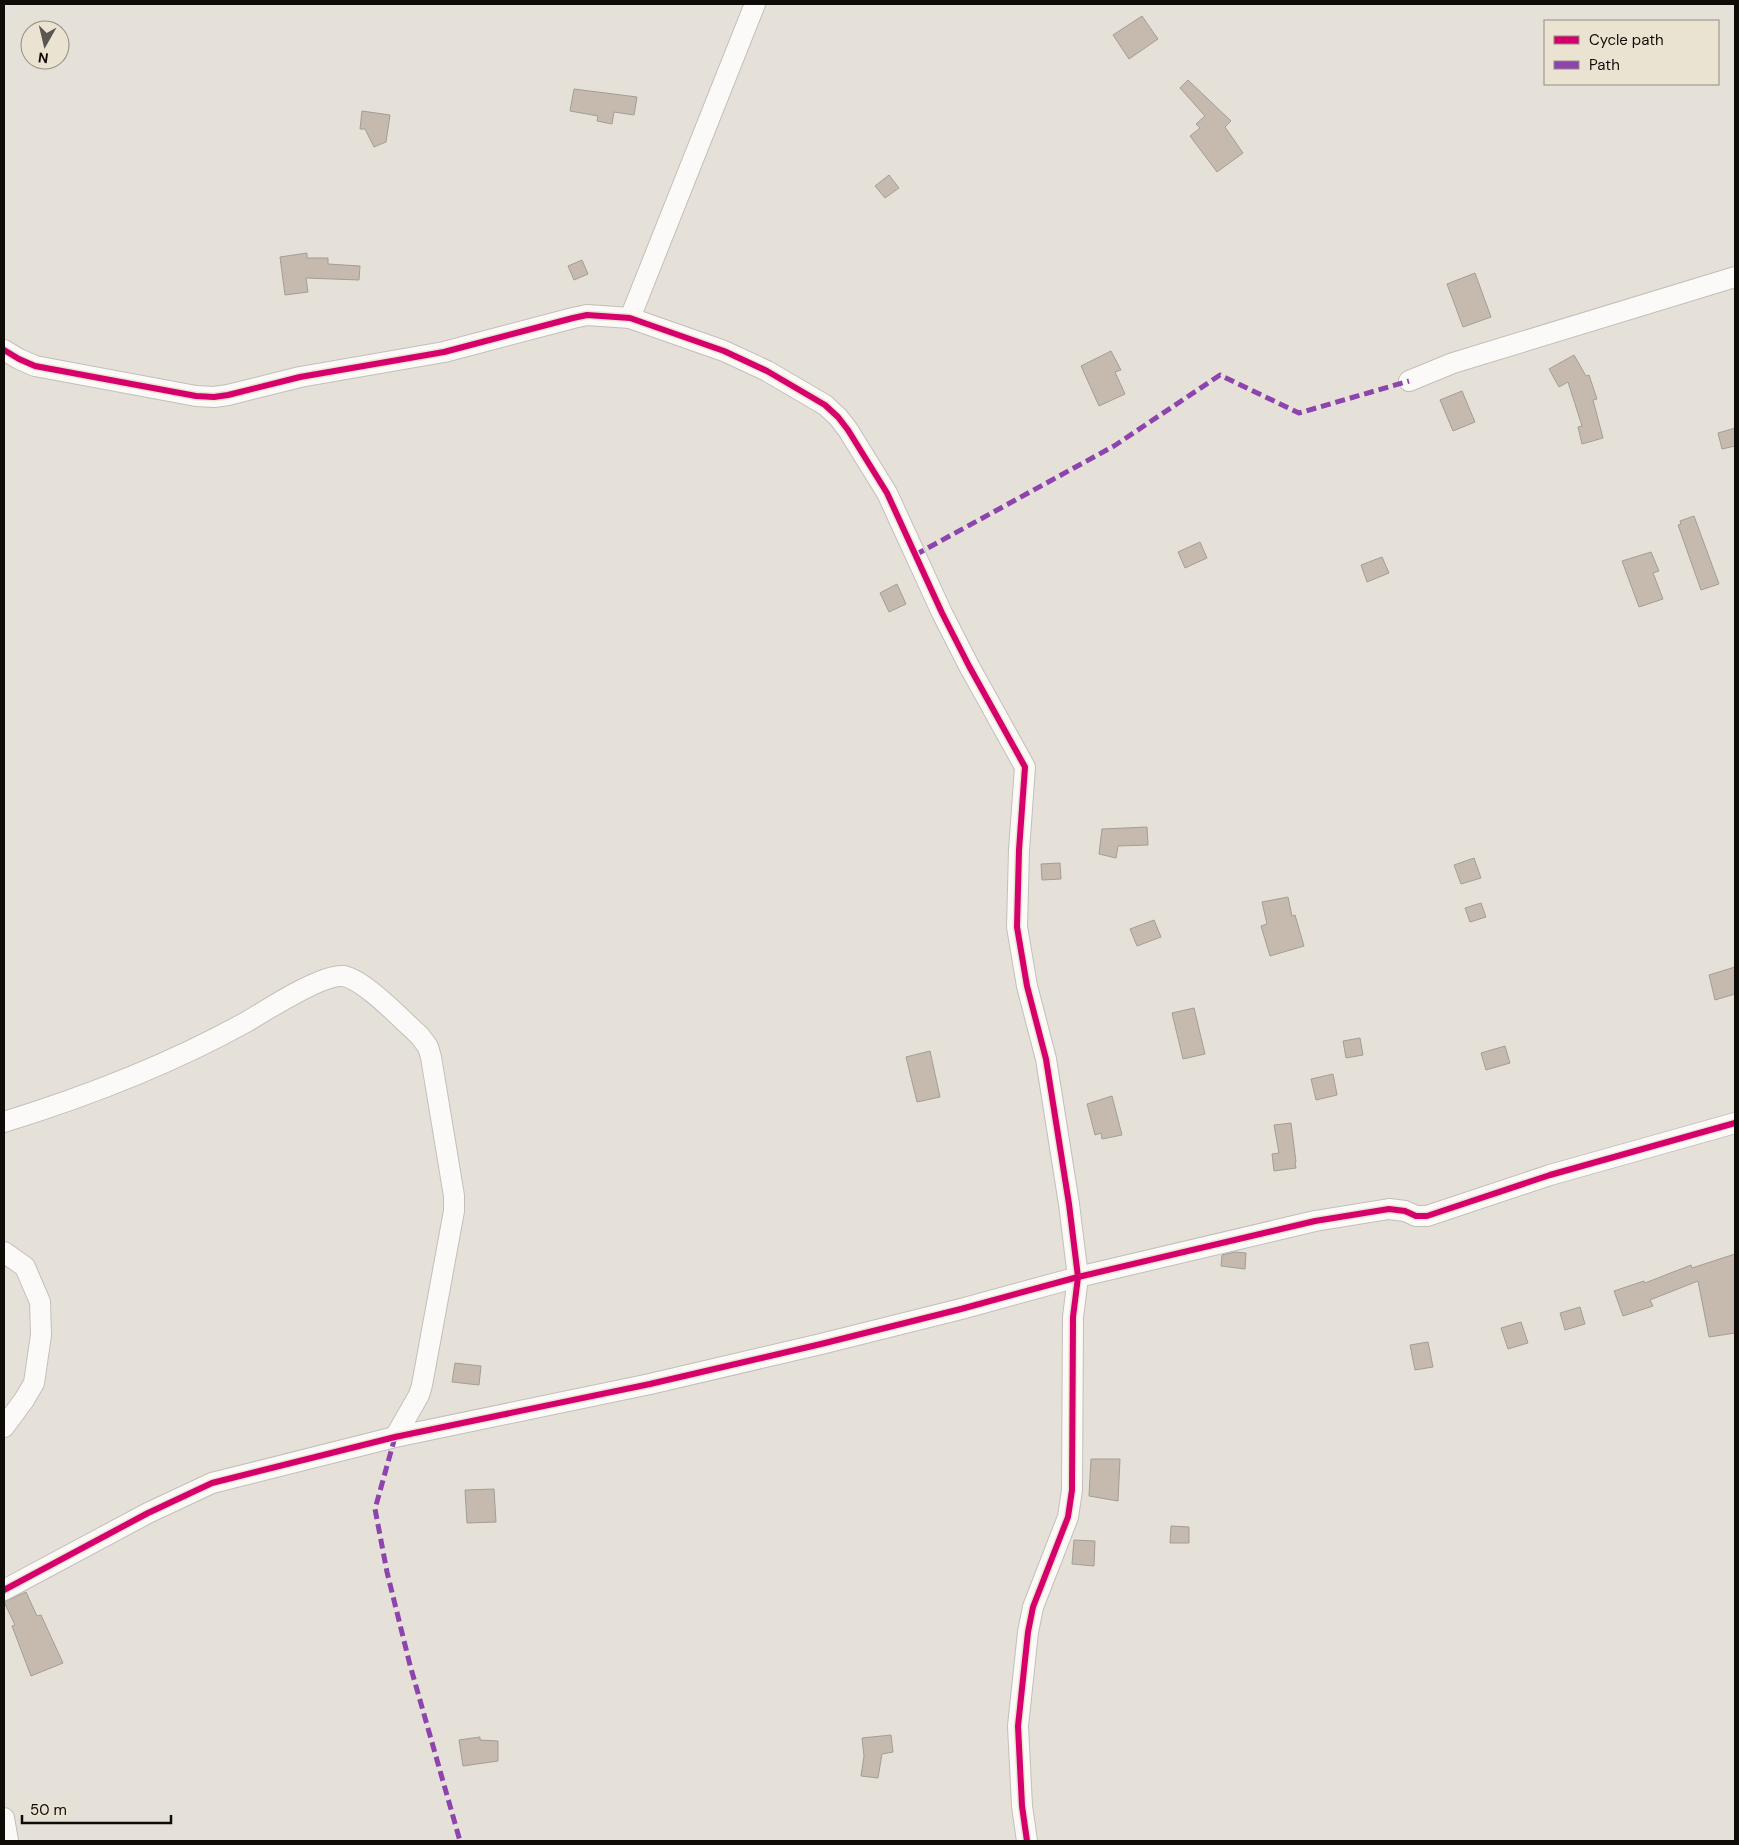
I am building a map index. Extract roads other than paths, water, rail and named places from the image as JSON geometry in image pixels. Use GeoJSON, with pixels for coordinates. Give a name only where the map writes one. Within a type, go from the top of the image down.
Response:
{"type":"FeatureCollection","features":[{"type":"Feature","properties":{"kind":"street"},"geometry":{"type":"LineString","coordinates":[[630,318],[755,4]]}},
{"type":"Feature","properties":{"kind":"street"},"geometry":{"type":"LineString","coordinates":[[1409,381],[1453,363],[1735,277]]}},
{"type":"Feature","properties":{"kind":"street"},"geometry":{"type":"LineString","coordinates":[[4,350],[35,366],[196,396],[214,397],[300,377],[444,352],[587,315],[630,318],[724,351],[767,370],[825,405],[848,430],[887,493],[938,605],[964,657],[1022,760],[1026,775],[1020,850],[1017,927],[1026,986],[1046,1059],[1069,1204],[1078,1277],[1073,1317],[1072,1490],[1068,1517],[1033,1607],[1028,1632],[1018,1726],[1022,1806],[1027,1841]]}},
{"type":"Feature","properties":{"kind":"street"},"geometry":{"type":"LineString","coordinates":[[4,1122],[123,1080],[187,1052],[244,1023],[302,990],[335,976],[345,976],[362,984],[420,1036],[428,1047],[436,1084],[454,1196],[454,1211],[422,1385],[419,1395],[395,1437]]}},
{"type":"Feature","properties":{"kind":"street"},"geometry":{"type":"LineString","coordinates":[[4,1590],[148,1512],[212,1484],[395,1437],[650,1384],[811,1346],[961,1309],[1078,1277],[1315,1221],[1389,1209],[1405,1211],[1416,1216],[1427,1216],[1550,1175],[1735,1123]]}},
{"type":"Feature","properties":{"kind":"street"},"geometry":{"type":"LineString","coordinates":[[4,1252],[25,1267],[40,1302],[41,1335],[34,1382],[24,1400],[4,1427]]}},
{"type":"Feature","properties":{"kind":"street"},"geometry":{"type":"LineString","coordinates":[[4,1818],[8,1841]]}}]}
